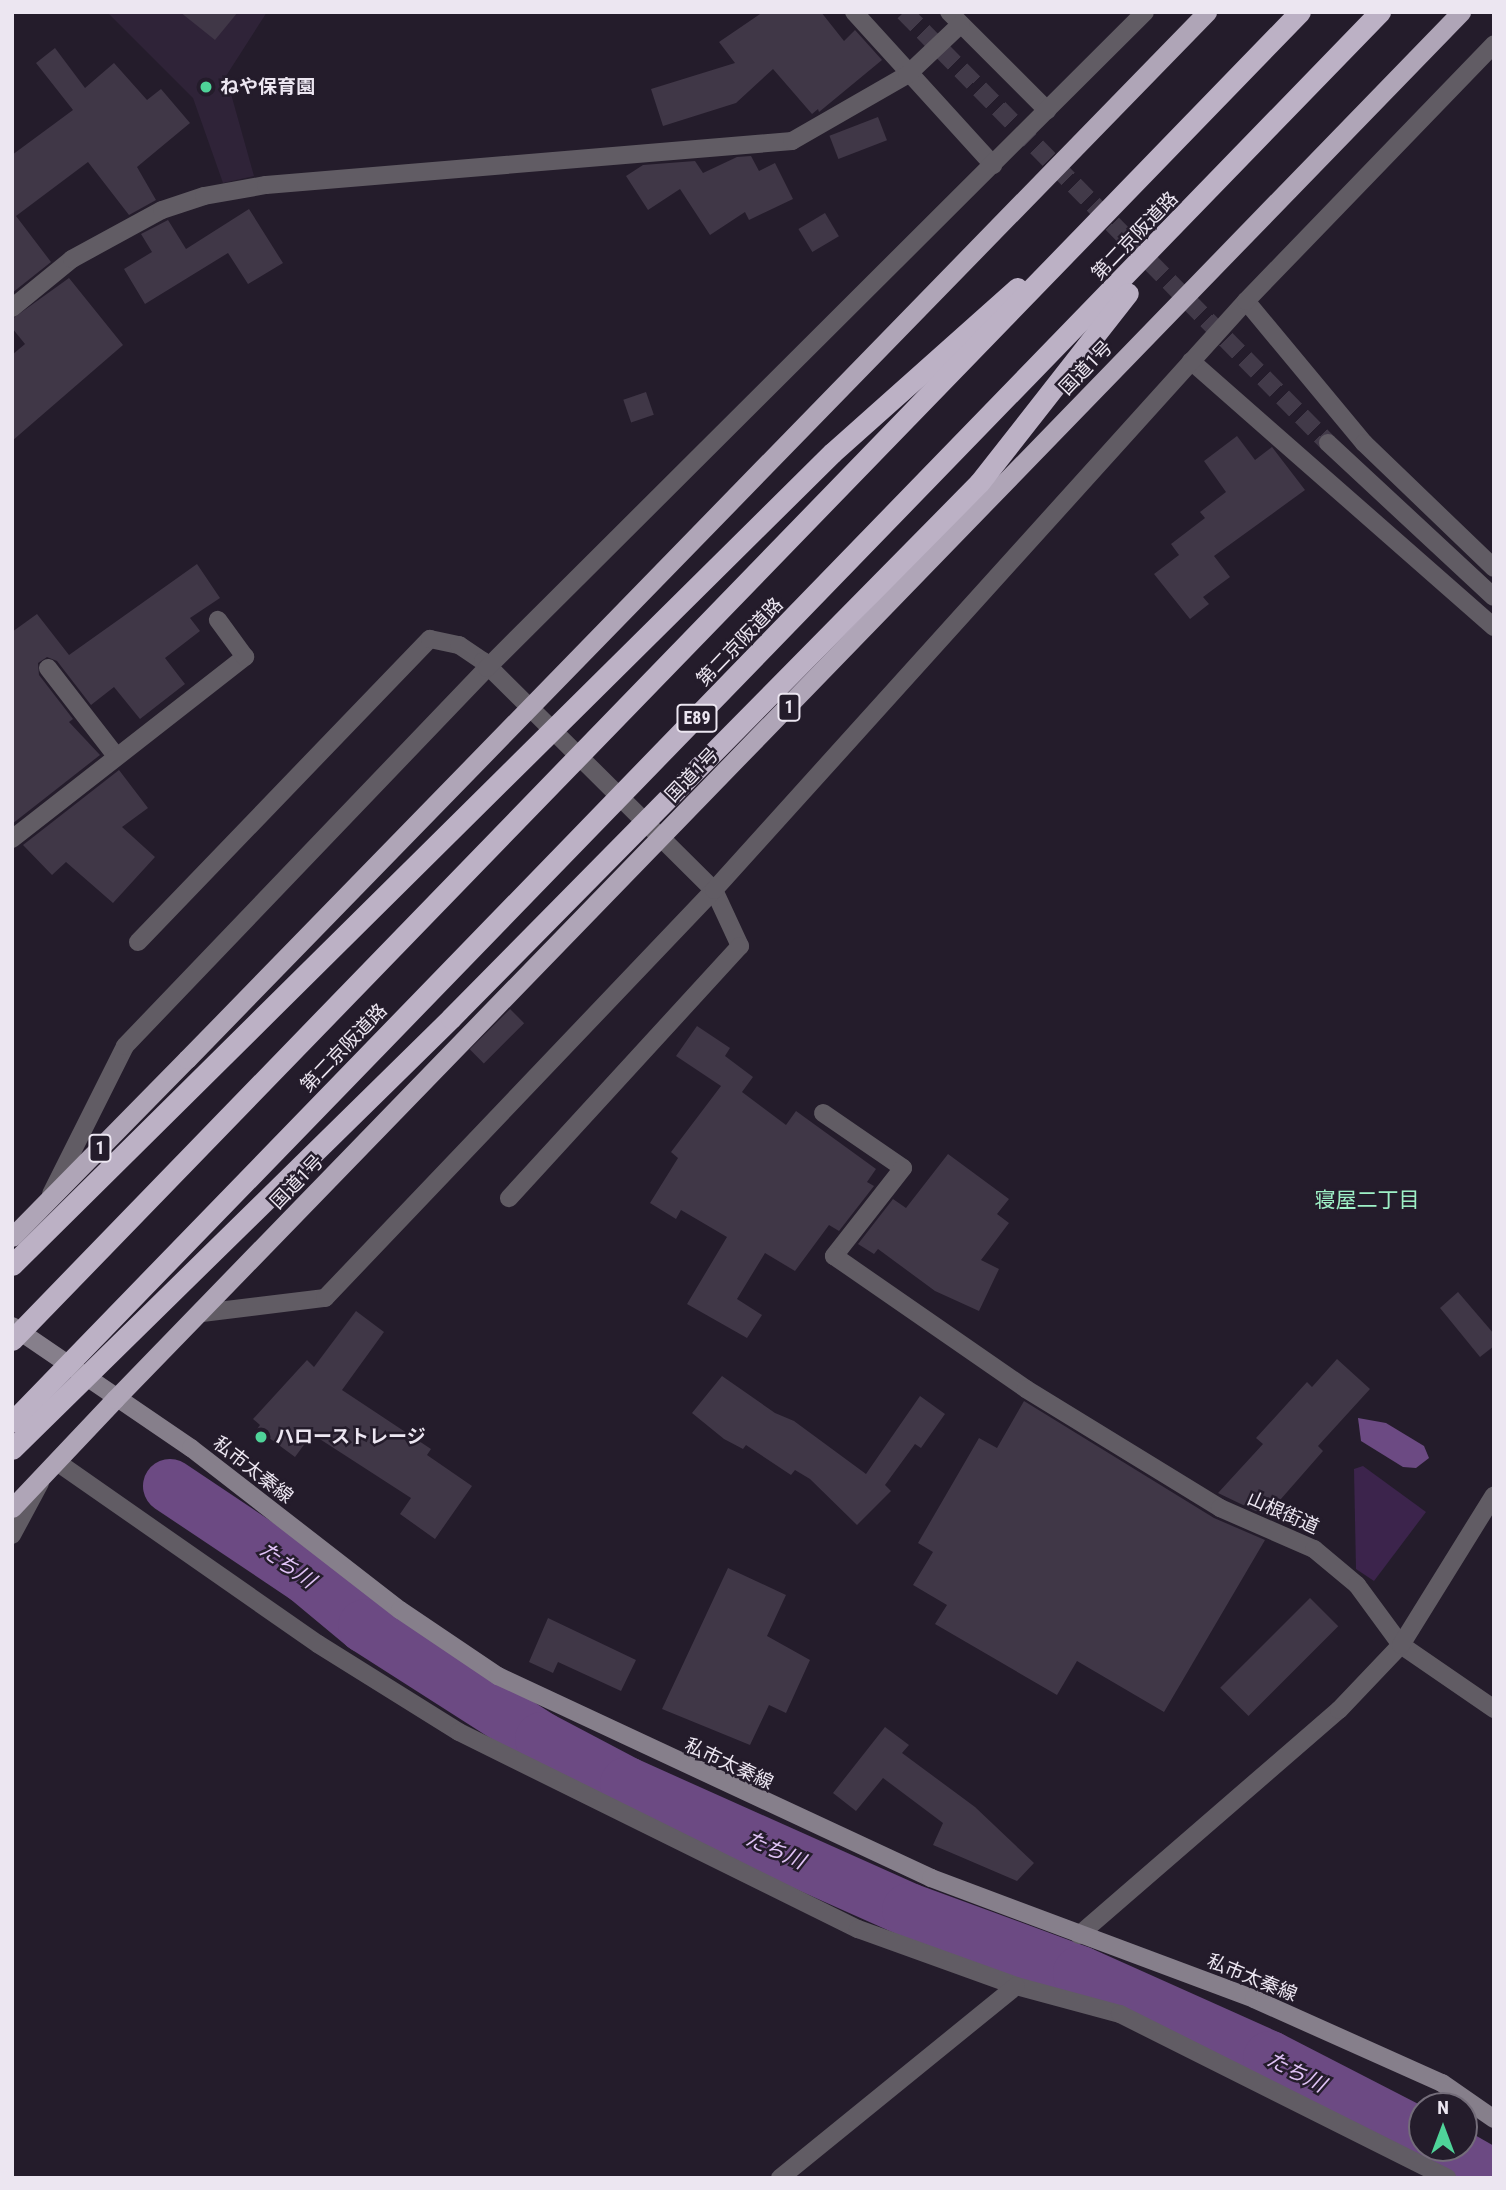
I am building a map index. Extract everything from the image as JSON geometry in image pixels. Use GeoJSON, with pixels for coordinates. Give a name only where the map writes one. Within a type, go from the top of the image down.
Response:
{"type":"FeatureCollection","features":[{"type":"Feature","properties":{"kind":"highway","name":"1"},"geometry":{"type":"LineString","coordinates":[[12,1237],[1207,12]]}},
{"type":"Feature","properties":{"kind":"highway","name":"第二京阪道路"},"geometry":{"type":"LineString","coordinates":[[12,1340],[1150,170],[1300,12]]}},
{"type":"Feature","properties":{"kind":"highway","name":"第二京阪道路"},"geometry":{"type":"LineString","coordinates":[[12,1422],[1197,206],[1380,12]]}},
{"type":"Feature","properties":{"kind":"highway","name":"国道1号"},"geometry":{"type":"LineString","coordinates":[[12,1508],[1461,12]]}},
{"type":"Feature","properties":{"kind":"highway"},"geometry":{"type":"LineString","coordinates":[[12,1265],[832,453],[1150,170]]}},
{"type":"Feature","properties":{"kind":"highway"},"geometry":{"type":"LineString","coordinates":[[12,1449],[451,1018],[979,483],[1197,206]]}},
{"type":"Feature","properties":{"kind":"main road","name":"私市太秦線"},"geometry":{"type":"LineString","coordinates":[[12,1326],[115,1399],[191,1448],[400,1610],[498,1676],[931,1878],[1254,1998],[1442,2083],[1494,2119]]}},
{"type":"Feature","properties":{"kind":"street"},"geometry":{"type":"LineString","coordinates":[[854,12],[907,75],[993,165]]}},
{"type":"Feature","properties":{"kind":"street"},"geometry":{"type":"LineString","coordinates":[[46,1203],[125,1046],[488,668],[1145,12]]}},
{"type":"Feature","properties":{"kind":"street"},"geometry":{"type":"LineString","coordinates":[[12,308],[72,259],[162,210],[204,196],[266,185],[792,141],[907,75],[955,18],[1047,110]]}},
{"type":"Feature","properties":{"kind":"street"},"geometry":{"type":"LineString","coordinates":[[202,1313],[325,1298],[714,890],[1246,301],[1494,44]]}},
{"type":"Feature","properties":{"kind":"street"},"geometry":{"type":"LineString","coordinates":[[1246,301],[1364,443],[1494,568]]}},
{"type":"Feature","properties":{"kind":"street"},"geometry":{"type":"LineString","coordinates":[[1191,361],[1494,627]]}},
{"type":"Feature","properties":{"kind":"street"},"geometry":{"type":"LineString","coordinates":[[1328,443],[1494,597]]}},
{"type":"Feature","properties":{"kind":"street"},"geometry":{"type":"LineString","coordinates":[[12,839],[245,657],[218,620]]}},
{"type":"Feature","properties":{"kind":"street"},"geometry":{"type":"LineString","coordinates":[[138,942],[430,639],[459,645],[488,668],[714,890],[740,946],[509,1198]]}},
{"type":"Feature","properties":{"kind":"street"},"geometry":{"type":"LineString","coordinates":[[48,668],[116,756]]}},
{"type":"Feature","properties":{"kind":"street","name":"山根街道"},"geometry":{"type":"LineString","coordinates":[[823,1112],[903,1168],[835,1256],[1026,1389],[1220,1508],[1314,1549],[1357,1585],[1401,1645],[1494,1709]]}},
{"type":"Feature","properties":{"kind":"street"},"geometry":{"type":"LineString","coordinates":[[57,1462],[318,1644],[459,1732],[858,1929],[1016,1986],[1120,2014],[1447,2178]]}},
{"type":"Feature","properties":{"kind":"street"},"geometry":{"type":"LineString","coordinates":[[12,1535],[43,1477]]}},
{"type":"Feature","properties":{"kind":"street"},"geometry":{"type":"LineString","coordinates":[[1079,1935],[1339,1710],[1401,1645],[1494,1495]]}},
{"type":"Feature","properties":{"kind":"street"},"geometry":{"type":"LineString","coordinates":[[780,2178],[1016,1986]]}},
{"type":"Feature","properties":{"kind":"shaded area","name":"ねや保育園"},"geometry":{"type":"Polygon","coordinates":[[[107,12],[267,12],[226,76],[254,176],[223,183],[193,98],[107,12]]]}},
{"type":"Feature","properties":{"kind":"shaded area"},"geometry":{"type":"Polygon","coordinates":[[[1358,1418],[1386,1423],[1424,1446],[1429,1458],[1416,1468],[1403,1467],[1361,1441],[1358,1418]]]}},
{"type":"Feature","properties":{"kind":"shaded area"},"geometry":{"type":"Polygon","coordinates":[[[1363,1466],[1426,1512],[1374,1581],[1356,1569],[1354,1469],[1363,1466]]]}},
{"type":"Feature","properties":{"kind":"building"},"geometry":{"type":"Polygon","coordinates":[[[180,12],[238,12],[215,40],[180,12]]]}},
{"type":"Feature","properties":{"kind":"building"},"geometry":{"type":"Polygon","coordinates":[[[763,12],[821,12],[844,41],[855,30],[882,60],[819,112],[818,109],[812,114],[773,69],[736,103],[663,126],[651,89],[735,63],[719,42],[763,12]]]}},
{"type":"Feature","properties":{"kind":"building"},"geometry":{"type":"Polygon","coordinates":[[[55,48],[85,88],[114,63],[147,100],[161,89],[190,123],[137,167],[156,200],[129,215],[88,162],[16,216],[51,262],[12,293],[12,155],[73,110],[36,63],[55,48]]]}},
{"type":"Feature","properties":{"kind":"building"},"geometry":{"type":"Polygon","coordinates":[[[878,117],[887,140],[838,159],[829,136],[878,117]]]}},
{"type":"Feature","properties":{"kind":"building"},"geometry":{"type":"Polygon","coordinates":[[[751,156],[759,171],[775,163],[793,199],[749,220],[745,212],[710,235],[680,189],[648,210],[626,176],[643,165],[695,161],[703,173],[737,157],[751,156]]]}},
{"type":"Feature","properties":{"kind":"building"},"geometry":{"type":"Polygon","coordinates":[[[249,209],[283,263],[248,284],[228,253],[145,304],[124,269],[152,252],[141,234],[168,220],[186,249],[249,209]]]}},
{"type":"Feature","properties":{"kind":"building"},"geometry":{"type":"Polygon","coordinates":[[[825,213],[839,236],[812,252],[798,229],[825,213]]]}},
{"type":"Feature","properties":{"kind":"building"},"geometry":{"type":"Polygon","coordinates":[[[69,278],[123,345],[12,441],[12,355],[25,344],[12,328],[12,319],[69,278]]]}},
{"type":"Feature","properties":{"kind":"building"},"geometry":{"type":"Polygon","coordinates":[[[646,392],[654,415],[631,423],[623,400],[646,392]]]}},
{"type":"Feature","properties":{"kind":"building"},"geometry":{"type":"Polygon","coordinates":[[[1237,436],[1255,460],[1272,447],[1305,490],[1214,556],[1230,577],[1203,597],[1209,604],[1190,619],[1154,574],[1179,555],[1171,544],[1205,518],[1200,512],[1226,492],[1204,461],[1237,436]]]}},
{"type":"Feature","properties":{"kind":"building"},"geometry":{"type":"Polygon","coordinates":[[[197,564],[220,598],[190,618],[200,631],[165,658],[185,684],[140,719],[114,687],[91,705],[57,661],[47,657],[38,663],[39,675],[73,719],[69,722],[100,755],[12,824],[12,632],[37,614],[69,655],[197,564]]]}},
{"type":"Feature","properties":{"kind":"building"},"geometry":{"type":"Polygon","coordinates":[[[119,770],[148,808],[122,827],[155,857],[113,903],[66,862],[52,875],[23,845],[119,770]]]}},
{"type":"Feature","properties":{"kind":"building"},"geometry":{"type":"Polygon","coordinates":[[[510,1009],[524,1023],[484,1063],[470,1049],[510,1009]]]}},
{"type":"Feature","properties":{"kind":"building"},"geometry":{"type":"Polygon","coordinates":[[[697,1026],[730,1048],[725,1056],[753,1077],[742,1092],[786,1125],[796,1111],[876,1169],[867,1182],[874,1186],[839,1231],[829,1225],[795,1271],[765,1253],[737,1299],[762,1315],[747,1338],[687,1304],[727,1237],[681,1210],[676,1219],[650,1203],[678,1158],[671,1152],[721,1086],[676,1056],[697,1026]]]}},
{"type":"Feature","properties":{"kind":"building"},"geometry":{"type":"Polygon","coordinates":[[[948,1154],[1009,1199],[997,1214],[1009,1223],[981,1260],[999,1269],[979,1311],[935,1291],[878,1249],[874,1254],[858,1244],[893,1199],[906,1208],[948,1154]]]}},
{"type":"Feature","properties":{"kind":"building"},"geometry":{"type":"Polygon","coordinates":[[[1458,1292],[1494,1334],[1494,1346],[1480,1357],[1440,1308],[1458,1292]]]}},
{"type":"Feature","properties":{"kind":"building"},"geometry":{"type":"Polygon","coordinates":[[[356,1311],[384,1332],[342,1390],[431,1449],[427,1455],[472,1486],[435,1539],[400,1514],[411,1498],[312,1434],[295,1457],[257,1429],[260,1425],[253,1419],[307,1360],[314,1367],[356,1311]]]}},
{"type":"Feature","properties":{"kind":"building"},"geometry":{"type":"Polygon","coordinates":[[[1337,1359],[1370,1389],[1318,1446],[1323,1451],[1266,1516],[1218,1493],[1263,1444],[1256,1438],[1307,1382],[1312,1387],[1337,1359]]]}},
{"type":"Feature","properties":{"kind":"building"},"geometry":{"type":"Polygon","coordinates":[[[722,1376],[775,1413],[794,1421],[866,1474],[920,1396],[945,1414],[921,1448],[915,1444],[885,1485],[891,1491],[857,1525],[810,1479],[795,1470],[791,1475],[746,1445],[743,1449],[724,1439],[692,1413],[722,1376]]]}},
{"type":"Feature","properties":{"kind":"building"},"geometry":{"type":"Polygon","coordinates":[[[1024,1401],[1214,1518],[1265,1540],[1164,1712],[1077,1661],[1057,1695],[935,1624],[947,1605],[913,1585],[933,1552],[918,1543],[979,1438],[997,1448],[1024,1401]]]}},
{"type":"Feature","properties":{"kind":"building"},"geometry":{"type":"Polygon","coordinates":[[[728,1568],[786,1595],[767,1636],[810,1660],[786,1713],[769,1705],[750,1745],[662,1709],[728,1568]]]}},
{"type":"Feature","properties":{"kind":"building"},"geometry":{"type":"Polygon","coordinates":[[[1310,1598],[1338,1626],[1248,1716],[1220,1688],[1310,1598]]]}},
{"type":"Feature","properties":{"kind":"building"},"geometry":{"type":"Polygon","coordinates":[[[548,1618],[636,1660],[621,1691],[558,1662],[553,1673],[529,1662],[548,1618]]]}},
{"type":"Feature","properties":{"kind":"building"},"geometry":{"type":"Polygon","coordinates":[[[885,1727],[909,1745],[902,1753],[975,1807],[1034,1863],[1017,1881],[933,1845],[943,1823],[883,1778],[856,1811],[833,1793],[885,1727]]]}},
{"type":"Feature","properties":{"kind":"waterway","name":"たち川"},"geometry":{"type":"LineString","coordinates":[[170,1486],[306,1577],[365,1626],[542,1739],[627,1784],[909,1910],[1080,1973],[1270,2058],[1408,2129]]}},
{"type":"Feature","properties":{"kind":"waterway","name":"たち川"},"geometry":{"type":"LineString","coordinates":[[1468,2162],[1494,2177]]}},
{"type":"Feature","properties":{"kind":"tunnel"},"geometry":{"type":"LineString","coordinates":[[904,12],[1328,443]]}},
{"type":"Feature","properties":{"kind":"place","name":"ねや保育園"},"geometry":{"type":"Point","coordinates":[206,87]}},
{"type":"Feature","properties":{"kind":"place","name":"ハローストレージ"},"geometry":{"type":"Point","coordinates":[261,1437]}},
{"type":"Feature","properties":{"kind":"district","name":"寝屋二丁目"},"geometry":{"type":"Point","coordinates":[1367,1200]}}]}
